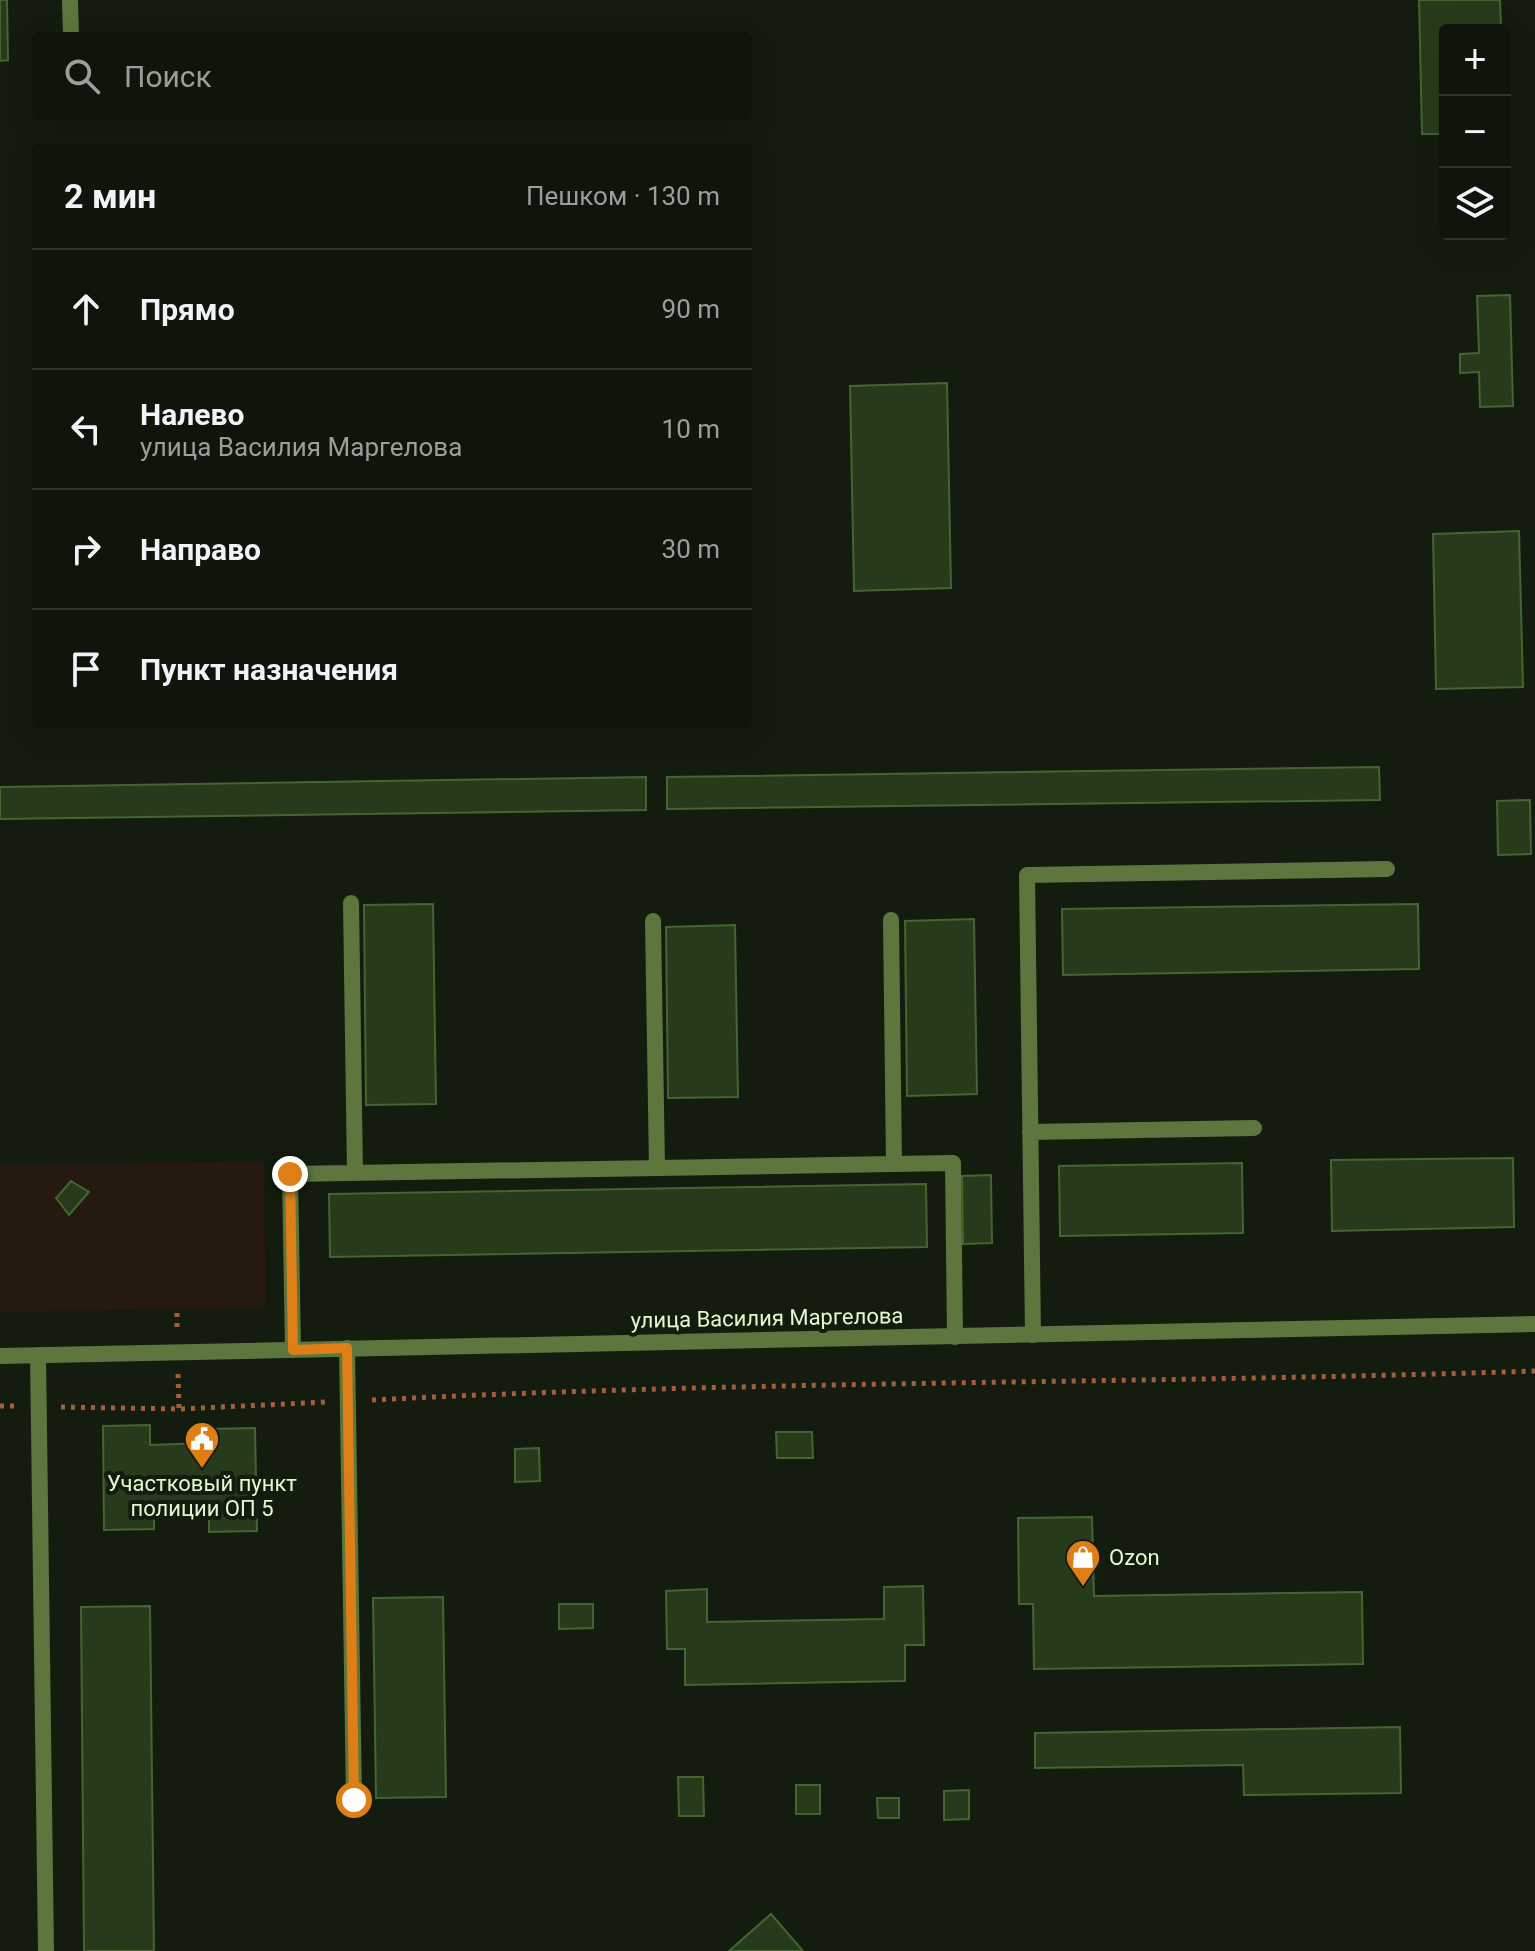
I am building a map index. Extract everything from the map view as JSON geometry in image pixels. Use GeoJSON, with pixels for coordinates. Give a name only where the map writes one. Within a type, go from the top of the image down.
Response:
{"type":"FeatureCollection","features":[{"type":"Feature","properties":{"kind":"street"},"geometry":{"type":"LineString","coordinates":[[70,0],[71,32]]}},
{"type":"Feature","properties":{"kind":"street"},"geometry":{"type":"LineString","coordinates":[[1033,1335],[1027,875],[1387,869]]}},
{"type":"Feature","properties":{"kind":"street"},"geometry":{"type":"LineString","coordinates":[[351,903],[355,1173]]}},
{"type":"Feature","properties":{"kind":"street"},"geometry":{"type":"LineString","coordinates":[[891,920],[894,1164]]}},
{"type":"Feature","properties":{"kind":"street"},"geometry":{"type":"LineString","coordinates":[[653,921],[657,1168]]}},
{"type":"Feature","properties":{"kind":"street"},"geometry":{"type":"LineString","coordinates":[[1030,1132],[1254,1128]]}},
{"type":"Feature","properties":{"kind":"street"},"geometry":{"type":"LineString","coordinates":[[293,1350],[290,1174],[953,1163],[955,1337]]}},
{"type":"Feature","properties":{"kind":"street","name":"улица Василия Маргелова"},"geometry":{"type":"LineString","coordinates":[[0,1356],[1535,1324]]}},
{"type":"Feature","properties":{"kind":"street"},"geometry":{"type":"LineString","coordinates":[[347,1348],[354,1800]]}},
{"type":"Feature","properties":{"kind":"street"},"geometry":{"type":"LineString","coordinates":[[38,1355],[46,1951]]}},
{"type":"Feature","properties":{"kind":"path"},"geometry":{"type":"LineString","coordinates":[[364,1400],[565,1390],[996,1384],[1535,1371]]}},
{"type":"Feature","properties":{"kind":"path"},"geometry":{"type":"LineString","coordinates":[[0,1406],[179,1409],[334,1402]]}},
{"type":"Feature","properties":{"kind":"shaded area"},"geometry":{"type":"Polygon","coordinates":[[[264,1161],[266,1308],[0,1312],[0,1165],[264,1161]]]}},
{"type":"Feature","properties":{"kind":"building"},"geometry":{"type":"Polygon","coordinates":[[[0,0],[7,0],[8,60],[0,61],[0,0]]]}},
{"type":"Feature","properties":{"kind":"building"},"geometry":{"type":"Polygon","coordinates":[[[1419,0],[1500,0],[1501,24],[1439,24],[1439,134],[1422,134],[1419,0]]]}},
{"type":"Feature","properties":{"kind":"building"},"geometry":{"type":"Polygon","coordinates":[[[1510,295],[1513,406],[1480,407],[1479,372],[1460,373],[1460,354],[1479,353],[1477,296],[1510,295]]]}},
{"type":"Feature","properties":{"kind":"building"},"geometry":{"type":"Polygon","coordinates":[[[947,383],[951,588],[854,591],[850,386],[947,383]]]}},
{"type":"Feature","properties":{"kind":"building"},"geometry":{"type":"Polygon","coordinates":[[[1519,531],[1523,687],[1436,689],[1433,534],[1519,531]]]}},
{"type":"Feature","properties":{"kind":"building"},"geometry":{"type":"Polygon","coordinates":[[[1379,767],[1380,800],[667,809],[667,777],[1379,767]]]}},
{"type":"Feature","properties":{"kind":"building"},"geometry":{"type":"Polygon","coordinates":[[[646,777],[646,810],[0,819],[0,787],[646,777]]]}},
{"type":"Feature","properties":{"kind":"building"},"geometry":{"type":"Polygon","coordinates":[[[1530,800],[1531,854],[1498,855],[1497,801],[1530,800]]]}},
{"type":"Feature","properties":{"kind":"building"},"geometry":{"type":"Polygon","coordinates":[[[433,904],[436,1104],[366,1105],[364,905],[433,904]]]}},
{"type":"Feature","properties":{"kind":"building"},"geometry":{"type":"Polygon","coordinates":[[[1418,904],[1419,969],[1063,975],[1062,909],[1418,904]]]}},
{"type":"Feature","properties":{"kind":"building"},"geometry":{"type":"Polygon","coordinates":[[[974,919],[977,1094],[907,1096],[905,921],[974,919]]]}},
{"type":"Feature","properties":{"kind":"building"},"geometry":{"type":"Polygon","coordinates":[[[735,925],[738,1097],[668,1098],[666,927],[735,925]]]}},
{"type":"Feature","properties":{"kind":"building"},"geometry":{"type":"Polygon","coordinates":[[[1513,1158],[1514,1227],[1332,1231],[1331,1160],[1513,1158]]]}},
{"type":"Feature","properties":{"kind":"building"},"geometry":{"type":"Polygon","coordinates":[[[1242,1163],[1243,1233],[1060,1236],[1059,1166],[1242,1163]]]}},
{"type":"Feature","properties":{"kind":"building"},"geometry":{"type":"Polygon","coordinates":[[[991,1175],[992,1243],[963,1244],[962,1176],[991,1175]]]}},
{"type":"Feature","properties":{"kind":"building"},"geometry":{"type":"Polygon","coordinates":[[[71,1181],[89,1192],[69,1215],[56,1198],[71,1181]]]}},
{"type":"Feature","properties":{"kind":"building"},"geometry":{"type":"Polygon","coordinates":[[[926,1184],[927,1247],[330,1257],[329,1194],[926,1184]]]}},
{"type":"Feature","properties":{"kind":"building"},"geometry":{"type":"Polygon","coordinates":[[[150,1425],[150,1445],[204,1443],[204,1429],[255,1428],[257,1531],[209,1532],[209,1512],[154,1512],[154,1529],[104,1530],[103,1426],[150,1425]]]}},
{"type":"Feature","properties":{"kind":"building"},"geometry":{"type":"Polygon","coordinates":[[[776,1432],[812,1432],[813,1458],[777,1458],[776,1432]]]}},
{"type":"Feature","properties":{"kind":"building"},"geometry":{"type":"Polygon","coordinates":[[[539,1448],[540,1481],[515,1482],[515,1449],[539,1448]]]}},
{"type":"Feature","properties":{"kind":"building"},"geometry":{"type":"Polygon","coordinates":[[[1092,1517],[1094,1596],[1362,1592],[1363,1664],[1034,1669],[1033,1604],[1019,1604],[1018,1518],[1092,1517]]]}},
{"type":"Feature","properties":{"kind":"building"},"geometry":{"type":"Polygon","coordinates":[[[923,1586],[924,1645],[905,1645],[905,1681],[685,1685],[685,1649],[667,1649],[666,1591],[707,1589],[707,1622],[884,1619],[884,1587],[923,1586]]]}},
{"type":"Feature","properties":{"kind":"building"},"geometry":{"type":"Polygon","coordinates":[[[443,1597],[446,1797],[376,1798],[373,1598],[443,1597]]]}},
{"type":"Feature","properties":{"kind":"building"},"geometry":{"type":"Polygon","coordinates":[[[559,1604],[593,1604],[593,1628],[559,1629],[559,1604]]]}},
{"type":"Feature","properties":{"kind":"building"},"geometry":{"type":"Polygon","coordinates":[[[150,1606],[154,1951],[84,1951],[81,1607],[150,1606]]]}},
{"type":"Feature","properties":{"kind":"building"},"geometry":{"type":"Polygon","coordinates":[[[1400,1727],[1401,1793],[1244,1795],[1243,1765],[1035,1768],[1035,1733],[1400,1727]]]}},
{"type":"Feature","properties":{"kind":"building"},"geometry":{"type":"Polygon","coordinates":[[[678,1777],[703,1777],[704,1816],[679,1816],[678,1777]]]}},
{"type":"Feature","properties":{"kind":"building"},"geometry":{"type":"Polygon","coordinates":[[[796,1785],[820,1785],[820,1814],[796,1814],[796,1785]]]}},
{"type":"Feature","properties":{"kind":"building"},"geometry":{"type":"Polygon","coordinates":[[[969,1790],[969,1819],[944,1820],[944,1791],[969,1790]]]}},
{"type":"Feature","properties":{"kind":"building"},"geometry":{"type":"Polygon","coordinates":[[[877,1798],[899,1798],[899,1818],[878,1818],[877,1798]]]}},
{"type":"Feature","properties":{"kind":"building"},"geometry":{"type":"Polygon","coordinates":[[[771,1914],[803,1951],[729,1951],[771,1914]]]}},
{"type":"Feature","properties":{"kind":"place","name":"Участковый пункт полиции ОП 5"},"geometry":{"type":"Point","coordinates":[202,1470]}},
{"type":"Feature","properties":{"kind":"place","name":"Ozon"},"geometry":{"type":"Point","coordinates":[1083,1588]}},
{"type":"Feature","properties":{"kind":"route"},"geometry":{"type":"LineString","coordinates":[[290,1174],[293,1350],[347,1348],[354,1800]]}}]}
